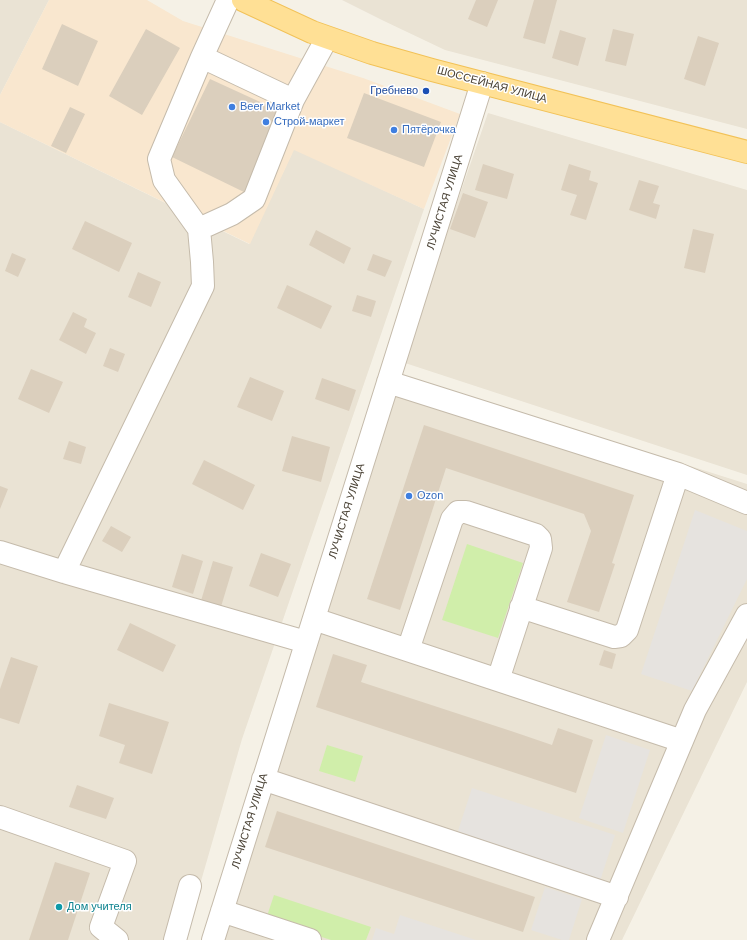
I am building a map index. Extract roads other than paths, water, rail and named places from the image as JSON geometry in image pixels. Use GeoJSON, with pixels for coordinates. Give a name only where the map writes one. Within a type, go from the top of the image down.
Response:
{"type":"FeatureCollection","features":[{"type":"Feature","properties":{"kind":"main road","name":"ШОССЕЙНАЯ УЛИЦА"},"geometry":{"type":"LineString","coordinates":[[244,0],[312,32],[372,53],[747,152]]}},
{"type":"Feature","properties":{"kind":"street"},"geometry":{"type":"LineString","coordinates":[[64,572],[203,286],[199,229],[164,180],[159,159],[228,0]]}},
{"type":"Feature","properties":{"kind":"street"},"geometry":{"type":"LineString","coordinates":[[199,229],[232,214],[254,199],[293,100],[327,38]]}},
{"type":"Feature","properties":{"kind":"street"},"geometry":{"type":"LineString","coordinates":[[202,57],[293,100]]}},
{"type":"Feature","properties":{"kind":"street","name":"ЛУЧИСТАЯ УЛИЦА"},"geometry":{"type":"LineString","coordinates":[[213,940],[482,83]]}},
{"type":"Feature","properties":{"kind":"street"},"geometry":{"type":"LineString","coordinates":[[388,382],[678,474],[747,503]]}},
{"type":"Feature","properties":{"kind":"street"},"geometry":{"type":"LineString","coordinates":[[521,607],[614,637],[621,636],[627,630],[678,474]]}},
{"type":"Feature","properties":{"kind":"street"},"geometry":{"type":"LineString","coordinates":[[408,650],[452,518],[458,512],[466,512],[536,535],[540,540],[541,548],[498,680]]}},
{"type":"Feature","properties":{"kind":"street"},"geometry":{"type":"LineString","coordinates":[[0,552],[306,642]]}},
{"type":"Feature","properties":{"kind":"street"},"geometry":{"type":"LineString","coordinates":[[598,940],[695,710],[747,615]]}},
{"type":"Feature","properties":{"kind":"street"},"geometry":{"type":"LineString","coordinates":[[314,619],[682,741]]}},
{"type":"Feature","properties":{"kind":"street"},"geometry":{"type":"LineString","coordinates":[[263,779],[617,896]]}},
{"type":"Feature","properties":{"kind":"street"},"geometry":{"type":"LineString","coordinates":[[0,817],[125,861],[101,927],[117,940]]}},
{"type":"Feature","properties":{"kind":"street"},"geometry":{"type":"LineString","coordinates":[[175,940],[190,886]]}},
{"type":"Feature","properties":{"kind":"street"},"geometry":{"type":"LineString","coordinates":[[222,911],[310,940]]}},
{"type":"Feature","properties":{"kind":"place","name":"Гребнево"},"geometry":{"type":"Point","coordinates":[426,91]}},
{"type":"Feature","properties":{"kind":"place","name":"Beer Market"},"geometry":{"type":"Point","coordinates":[232,107]}},
{"type":"Feature","properties":{"kind":"place","name":"Строй-маркет"},"geometry":{"type":"Point","coordinates":[266,122]}},
{"type":"Feature","properties":{"kind":"place","name":"Пятёрочка"},"geometry":{"type":"Point","coordinates":[394,130]}},
{"type":"Feature","properties":{"kind":"place","name":"Ozon"},"geometry":{"type":"Point","coordinates":[409,496]}},
{"type":"Feature","properties":{"kind":"place","name":"Дом учителя"},"geometry":{"type":"Point","coordinates":[59,907]}}]}
